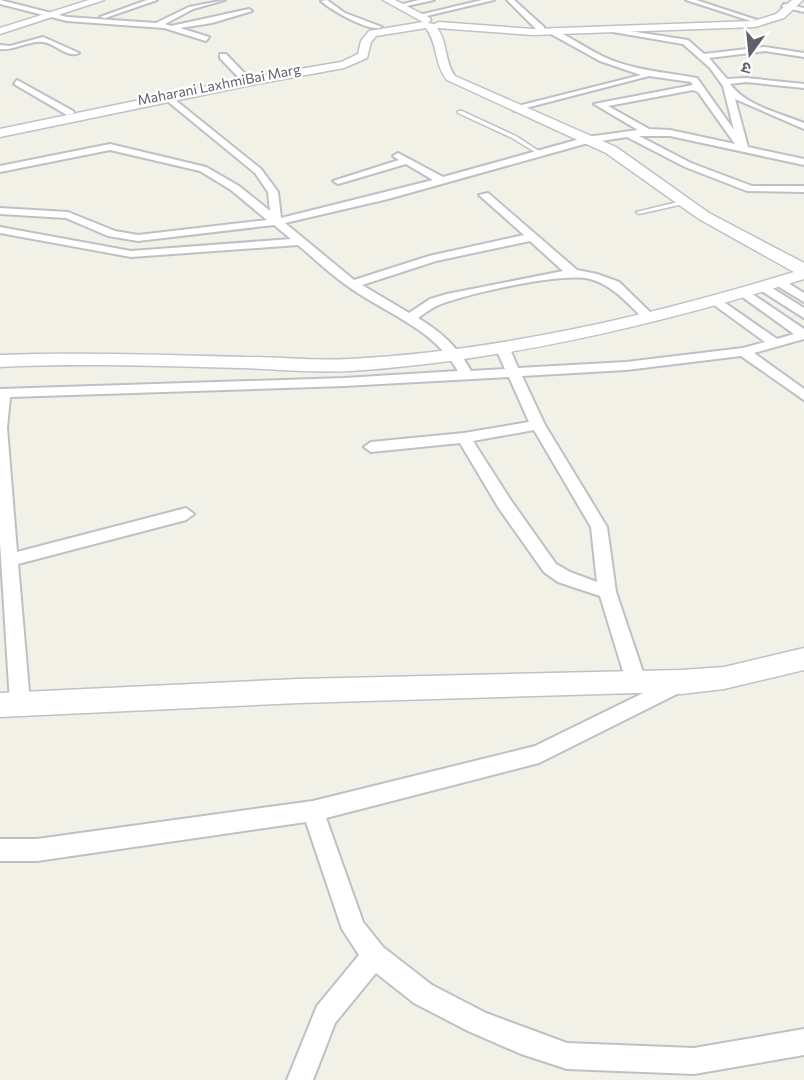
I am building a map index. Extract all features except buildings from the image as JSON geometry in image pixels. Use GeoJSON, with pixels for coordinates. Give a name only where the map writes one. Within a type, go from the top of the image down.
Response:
{"type":"FeatureCollection","features":[{"type":"Feature","properties":{"kind":"main road"},"geometry":{"type":"LineString","coordinates":[[0,30],[99,0]]}},
{"type":"Feature","properties":{"kind":"main road"},"geometry":{"type":"LineString","coordinates":[[388,0],[402,5],[429,22],[439,37],[440,63],[451,78],[618,155],[731,232],[804,272]]}},
{"type":"Feature","properties":{"kind":"main road"},"geometry":{"type":"LineString","coordinates":[[0,133],[351,64],[363,56],[366,41],[373,33],[429,22],[500,32],[755,24],[774,19],[795,4]]}},
{"type":"Feature","properties":{"kind":"main road","name":"Maharani LaxhmiBai Marg"},"geometry":{"type":"LineString","coordinates":[[0,127],[346,59],[352,55],[357,37],[365,31],[378,27],[429,22],[541,29],[753,20],[795,4]]}},
{"type":"Feature","properties":{"kind":"main road"},"geometry":{"type":"LineString","coordinates":[[0,361],[70,358],[348,365],[503,349],[718,302],[804,272]]}},
{"type":"Feature","properties":{"kind":"main road"},"geometry":{"type":"LineString","coordinates":[[10,704],[299,691],[636,681],[681,682],[724,678],[804,659]]}},
{"type":"Feature","properties":{"kind":"street"},"geometry":{"type":"LineString","coordinates":[[9,5],[25,0]]}},
{"type":"Feature","properties":{"kind":"street"},"geometry":{"type":"LineString","coordinates":[[94,20],[154,0]]}},
{"type":"Feature","properties":{"kind":"street"},"geometry":{"type":"LineString","coordinates":[[158,25],[191,8],[222,0]]}},
{"type":"Feature","properties":{"kind":"street"},"geometry":{"type":"LineString","coordinates":[[402,5],[431,0]]}},
{"type":"Feature","properties":{"kind":"street"},"geometry":{"type":"LineString","coordinates":[[429,22],[491,0]]}},
{"type":"Feature","properties":{"kind":"street"},"geometry":{"type":"LineString","coordinates":[[510,0],[541,29]]}},
{"type":"Feature","properties":{"kind":"street"},"geometry":{"type":"LineString","coordinates":[[688,0],[753,20]]}},
{"type":"Feature","properties":{"kind":"street"},"geometry":{"type":"LineString","coordinates":[[324,1],[343,14],[378,27]]}},
{"type":"Feature","properties":{"kind":"street"},"geometry":{"type":"LineString","coordinates":[[0,2],[49,15],[158,25],[206,39]]}},
{"type":"Feature","properties":{"kind":"street"},"geometry":{"type":"LineString","coordinates":[[169,27],[212,21],[249,11]]}},
{"type":"Feature","properties":{"kind":"street"},"geometry":{"type":"LineString","coordinates":[[613,30],[680,41],[713,66],[733,94],[747,103],[804,126]]}},
{"type":"Feature","properties":{"kind":"street"},"geometry":{"type":"LineString","coordinates":[[554,32],[604,61],[646,76],[694,81],[744,150]]}},
{"type":"Feature","properties":{"kind":"street"},"geometry":{"type":"LineString","coordinates":[[0,47],[10,48],[44,39],[75,53]]}},
{"type":"Feature","properties":{"kind":"street"},"geometry":{"type":"LineString","coordinates":[[701,57],[765,49],[804,55]]}},
{"type":"Feature","properties":{"kind":"street"},"geometry":{"type":"LineString","coordinates":[[223,56],[244,78]]}},
{"type":"Feature","properties":{"kind":"street"},"geometry":{"type":"LineString","coordinates":[[517,109],[646,76]]}},
{"type":"Feature","properties":{"kind":"street"},"geometry":{"type":"LineString","coordinates":[[725,84],[746,80],[804,86]]}},
{"type":"Feature","properties":{"kind":"street"},"geometry":{"type":"LineString","coordinates":[[17,82],[70,113]]}},
{"type":"Feature","properties":{"kind":"street"},"geometry":{"type":"LineString","coordinates":[[725,84],[744,150]]}},
{"type":"Feature","properties":{"kind":"street"},"geometry":{"type":"LineString","coordinates":[[600,105],[695,87],[744,150]]}},
{"type":"Feature","properties":{"kind":"street"},"geometry":{"type":"LineString","coordinates":[[577,92],[647,132]]}},
{"type":"Feature","properties":{"kind":"street"},"geometry":{"type":"LineString","coordinates":[[169,98],[258,171],[273,192],[276,222]]}},
{"type":"Feature","properties":{"kind":"street"},"geometry":{"type":"LineString","coordinates":[[0,211],[68,215],[112,234],[138,238],[276,222],[442,181],[587,140],[647,132],[670,133],[804,162]]}},
{"type":"Feature","properties":{"kind":"street"},"geometry":{"type":"LineString","coordinates":[[628,134],[688,165],[751,189],[766,190],[779,187],[804,189]]}},
{"type":"Feature","properties":{"kind":"street"},"geometry":{"type":"LineString","coordinates":[[0,169],[100,148],[128,149],[203,169],[235,188],[352,284],[432,332],[455,354],[467,375]]}},
{"type":"Feature","properties":{"kind":"street"},"geometry":{"type":"LineString","coordinates":[[397,156],[442,181]]}},
{"type":"Feature","properties":{"kind":"street"},"geometry":{"type":"LineString","coordinates":[[338,181],[407,161]]}},
{"type":"Feature","properties":{"kind":"street"},"geometry":{"type":"LineString","coordinates":[[484,195],[573,273]]}},
{"type":"Feature","properties":{"kind":"street"},"geometry":{"type":"LineString","coordinates":[[0,230],[131,255],[298,242]]}},
{"type":"Feature","properties":{"kind":"street"},"geometry":{"type":"LineString","coordinates":[[352,284],[424,261],[532,237]]}},
{"type":"Feature","properties":{"kind":"street"},"geometry":{"type":"LineString","coordinates":[[410,318],[434,302],[451,297],[546,276],[573,273],[593,276],[615,285],[650,317]]}},
{"type":"Feature","properties":{"kind":"street"},"geometry":{"type":"LineString","coordinates":[[772,284],[804,298]]}},
{"type":"Feature","properties":{"kind":"street"},"geometry":{"type":"LineString","coordinates":[[772,284],[804,315]]}},
{"type":"Feature","properties":{"kind":"street"},"geometry":{"type":"LineString","coordinates":[[745,293],[804,335]]}},
{"type":"Feature","properties":{"kind":"street"},"geometry":{"type":"LineString","coordinates":[[718,302],[774,342]]}},
{"type":"Feature","properties":{"kind":"street"},"geometry":{"type":"LineString","coordinates":[[10,704],[10,560],[0,428],[2,393],[344,382],[626,366],[744,352],[804,335]]}},
{"type":"Feature","properties":{"kind":"street"},"geometry":{"type":"LineString","coordinates":[[503,349],[538,425],[598,527],[608,592],[636,681]]}},
{"type":"Feature","properties":{"kind":"street"},"geometry":{"type":"LineString","coordinates":[[744,352],[804,396]]}},
{"type":"Feature","properties":{"kind":"street"},"geometry":{"type":"LineString","coordinates":[[371,447],[464,438],[538,425]]}},
{"type":"Feature","properties":{"kind":"street"},"geometry":{"type":"LineString","coordinates":[[464,438],[504,504],[550,568],[564,577],[608,592]]}},
{"type":"Feature","properties":{"kind":"street"},"geometry":{"type":"LineString","coordinates":[[10,560],[186,514]]}},
{"type":"Feature","properties":{"kind":"street"},"geometry":{"type":"LineString","coordinates":[[0,849],[37,850],[313,811],[539,754],[681,682]]}},
{"type":"Feature","properties":{"kind":"street"},"geometry":{"type":"LineString","coordinates":[[313,811],[354,929],[374,956],[423,994],[521,1041],[567,1056],[693,1061],[804,1042]]}},
{"type":"Feature","properties":{"kind":"street"},"geometry":{"type":"LineString","coordinates":[[300,1080],[326,1015],[374,956]]}},
{"type":"Feature","properties":{"kind":"lane"},"geometry":{"type":"LineString","coordinates":[[460,112],[514,137],[540,153]]}},
{"type":"Feature","properties":{"kind":"lane"},"geometry":{"type":"LineString","coordinates":[[639,212],[686,202]]}}]}
